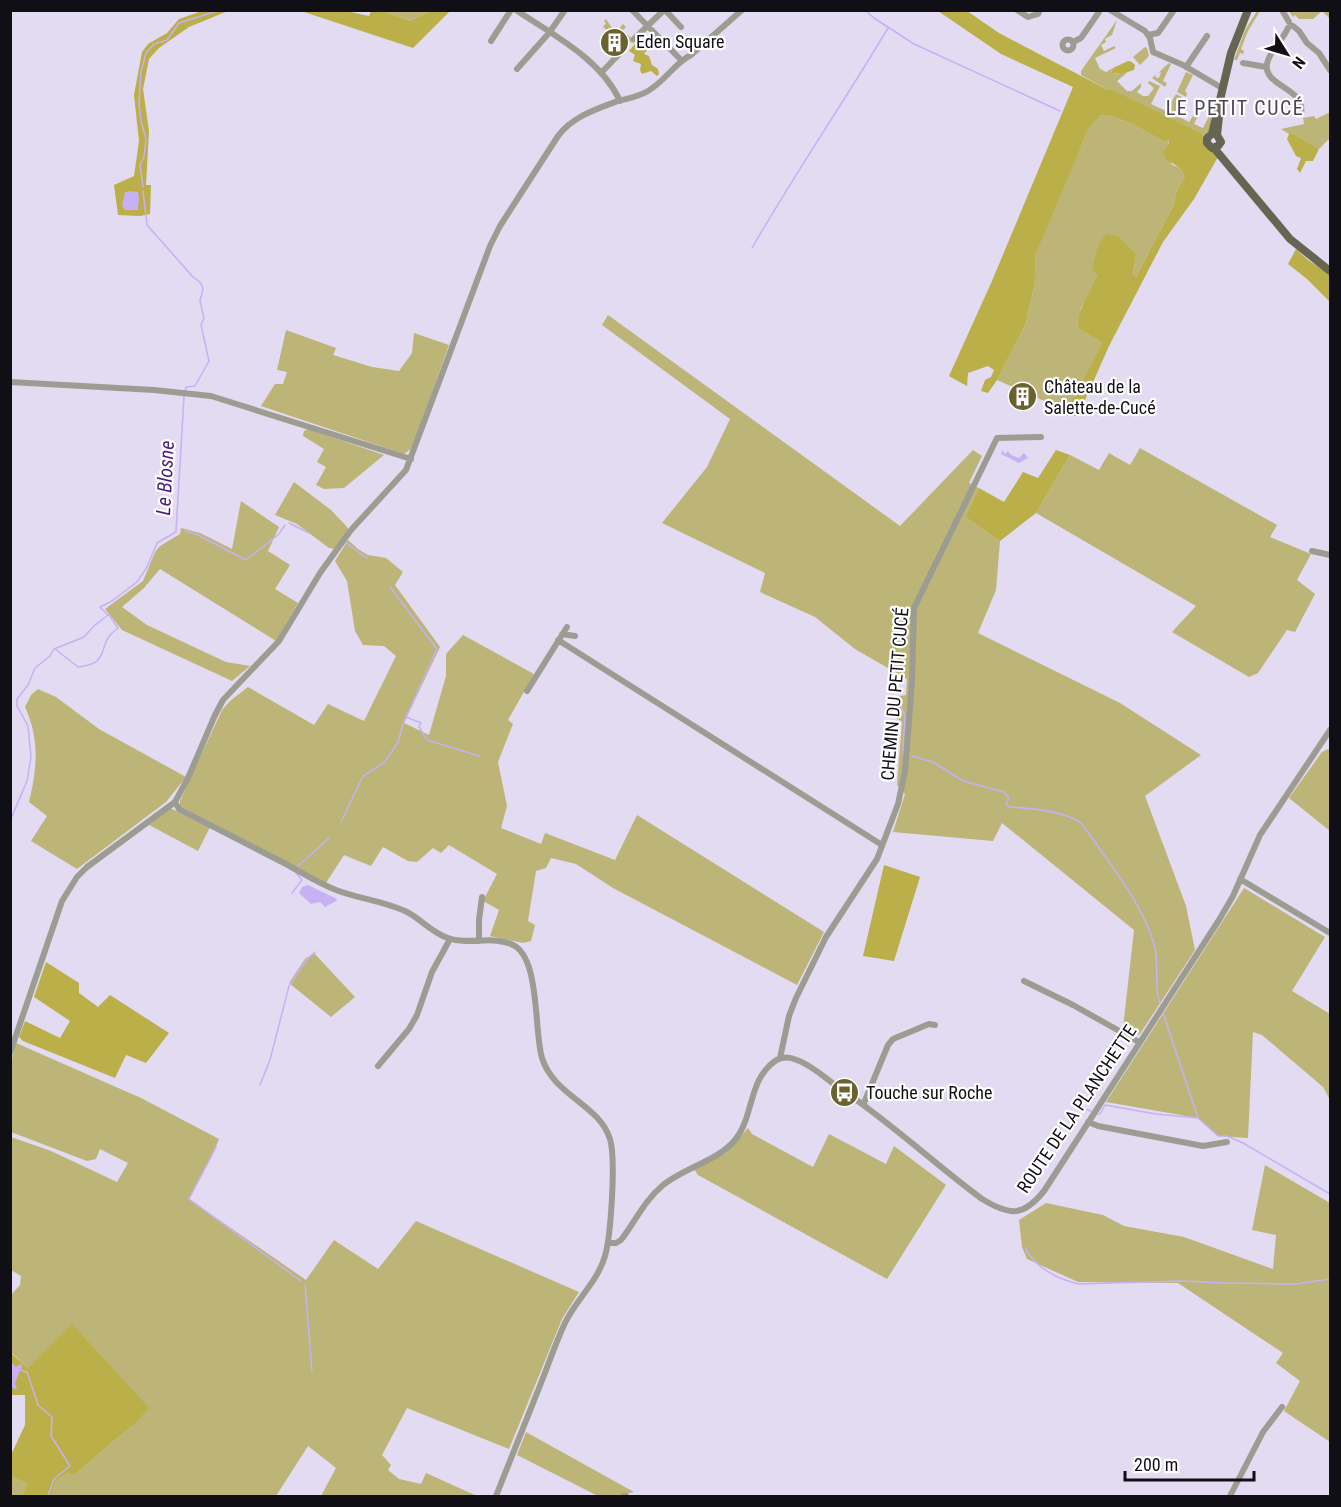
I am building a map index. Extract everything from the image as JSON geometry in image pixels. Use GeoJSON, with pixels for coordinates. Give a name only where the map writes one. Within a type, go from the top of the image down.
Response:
{"type":"FeatureCollection","features":[{"type":"Feature","properties":{"kind":"main road"},"geometry":{"type":"LineString","coordinates":[[1215,134],[1208,136],[1206,142],[1209,146],[1216,146],[1221,142],[1215,134],[1222,88],[1231,53],[1243,21],[1250,10]]}},
{"type":"Feature","properties":{"kind":"main road"},"geometry":{"type":"LineString","coordinates":[[1216,146],[1285,234],[1307,255],[1330,271]]}},
{"type":"Feature","properties":{"kind":"street"},"geometry":{"type":"LineString","coordinates":[[491,41],[514,10],[589,61],[613,85],[620,101]]}},
{"type":"Feature","properties":{"kind":"street"},"geometry":{"type":"LineString","coordinates":[[517,69],[549,33],[565,10]]}},
{"type":"Feature","properties":{"kind":"street"},"geometry":{"type":"LineString","coordinates":[[632,10],[681,60]]}},
{"type":"Feature","properties":{"kind":"street"},"geometry":{"type":"LineString","coordinates":[[634,39],[664,10],[681,27]]}},
{"type":"Feature","properties":{"kind":"street"},"geometry":{"type":"LineString","coordinates":[[10,1053],[62,901],[69,887],[87,867],[174,802],[188,778],[223,700],[279,641],[320,573],[351,530],[398,481],[411,459],[490,246],[500,225],[558,136],[574,120],[620,101],[634,98],[655,86],[676,69],[681,60],[691,55],[742,10]]}},
{"type":"Feature","properties":{"kind":"street"},"geometry":{"type":"LineString","coordinates":[[1017,10],[1028,17],[1038,14],[1040,10]]}},
{"type":"Feature","properties":{"kind":"street"},"geometry":{"type":"LineString","coordinates":[[1148,35],[1158,33],[1174,10]]}},
{"type":"Feature","properties":{"kind":"street"},"geometry":{"type":"LineString","coordinates":[[1282,10],[1290,25],[1299,30],[1307,43],[1319,52],[1330,70]]}},
{"type":"Feature","properties":{"kind":"street"},"geometry":{"type":"LineString","coordinates":[[1073,42],[1081,38],[1097,11],[1115,12],[1148,35],[1153,52],[1186,67],[1222,88]]}},
{"type":"Feature","properties":{"kind":"street"},"geometry":{"type":"LineString","coordinates":[[1290,25],[1266,67],[1270,78],[1289,89],[1296,97],[1301,105],[1301,114]]}},
{"type":"Feature","properties":{"kind":"street"},"geometry":{"type":"LineString","coordinates":[[1186,67],[1207,36]]}},
{"type":"Feature","properties":{"kind":"street"},"geometry":{"type":"LineString","coordinates":[[601,73],[622,51]]}},
{"type":"Feature","properties":{"kind":"street"},"geometry":{"type":"LineString","coordinates":[[1243,63],[1266,67]]}},
{"type":"Feature","properties":{"kind":"street"},"geometry":{"type":"LineString","coordinates":[[10,382],[185,393],[226,399],[411,459]]}},
{"type":"Feature","properties":{"kind":"street","name":"CHEMIN DU PETIT CUCÉ"},"geometry":{"type":"LineString","coordinates":[[780,1058],[789,1016],[796,998],[826,937],[877,859],[898,804],[905,771],[912,682],[914,609],[997,438],[1041,437]]}},
{"type":"Feature","properties":{"kind":"street"},"geometry":{"type":"LineString","coordinates":[[1312,551],[1330,555]]}},
{"type":"Feature","properties":{"kind":"street"},"geometry":{"type":"LineString","coordinates":[[527,691],[567,627]]}},
{"type":"Feature","properties":{"kind":"street"},"geometry":{"type":"LineString","coordinates":[[560,637],[575,636]]}},
{"type":"Feature","properties":{"kind":"street"},"geometry":{"type":"LineString","coordinates":[[560,637],[882,845]]}},
{"type":"Feature","properties":{"kind":"street","name":"ROUTE DE LA PLANCHETTE"},"geometry":{"type":"LineString","coordinates":[[780,1058],[788,1057],[802,1062],[864,1103],[969,1189],[1004,1211],[1022,1210],[1035,1203],[1219,920],[1260,835],[1328,741],[1330,730]]}},
{"type":"Feature","properties":{"kind":"street"},"geometry":{"type":"LineString","coordinates":[[174,802],[179,809],[323,884],[407,912],[450,939],[461,942],[505,942],[514,945],[523,953],[531,976],[542,1059],[555,1082],[598,1117],[606,1128],[613,1149],[614,1163],[608,1242],[601,1267],[565,1323],[496,1497]]}},
{"type":"Feature","properties":{"kind":"street"},"geometry":{"type":"LineString","coordinates":[[1240,879],[1330,933]]}},
{"type":"Feature","properties":{"kind":"street"},"geometry":{"type":"LineString","coordinates":[[478,941],[478,920],[482,897]]}},
{"type":"Feature","properties":{"kind":"street"},"geometry":{"type":"LineString","coordinates":[[378,1066],[409,1029],[417,1015],[432,972],[450,939]]}},
{"type":"Feature","properties":{"kind":"street"},"geometry":{"type":"LineString","coordinates":[[1024,981],[1139,1042]]}},
{"type":"Feature","properties":{"kind":"street"},"geometry":{"type":"LineString","coordinates":[[10,1024],[19,1029]]}},
{"type":"Feature","properties":{"kind":"street"},"geometry":{"type":"LineString","coordinates":[[864,1103],[892,1039],[920,1027],[934,1025]]}},
{"type":"Feature","properties":{"kind":"street"},"geometry":{"type":"LineString","coordinates":[[608,1242],[616,1243],[621,1240],[646,1203],[663,1185],[728,1148],[745,1123],[753,1091],[772,1064],[780,1058]]}},
{"type":"Feature","properties":{"kind":"street"},"geometry":{"type":"LineString","coordinates":[[1088,1122],[1098,1126],[1203,1146],[1227,1142]]}},
{"type":"Feature","properties":{"kind":"street"},"geometry":{"type":"LineString","coordinates":[[1230,1497],[1263,1432],[1282,1407]]}},
{"type":"Feature","properties":{"kind":"shaded area"},"geometry":{"type":"Polygon","coordinates":[[[202,11],[228,11],[189,27],[159,48],[149,59],[143,89],[149,131],[146,185],[151,185],[150,214],[118,215],[114,185],[134,176],[139,141],[134,95],[142,52],[148,44],[167,33],[179,19],[202,11]]]}},
{"type":"Feature","properties":{"kind":"shaded area"},"geometry":{"type":"Polygon","coordinates":[[[301,11],[346,11],[369,16],[371,11],[383,11],[410,21],[431,11],[450,11],[413,48],[301,11]]]}},
{"type":"Feature","properties":{"kind":"shaded area"},"geometry":{"type":"Polygon","coordinates":[[[383,11],[431,11],[410,21],[383,11]]]}},
{"type":"Feature","properties":{"kind":"shaded area"},"geometry":{"type":"Polygon","coordinates":[[[938,11],[967,11],[999,33],[1108,90],[1113,90],[1203,134],[1203,142],[1218,157],[1194,199],[1163,242],[1109,346],[1078,416],[1064,416],[1102,343],[1079,329],[1082,308],[1097,275],[1092,269],[1099,245],[1107,234],[1119,237],[1136,254],[1133,275],[1136,277],[1173,206],[1176,193],[1185,176],[1179,168],[1168,161],[1163,152],[1169,143],[1168,140],[1165,142],[1132,124],[1101,115],[1088,130],[1035,256],[1036,278],[1026,323],[997,380],[988,393],[981,391],[985,380],[991,377],[994,370],[988,366],[968,373],[967,386],[949,376],[992,281],[1073,87],[1001,54],[938,11]]]}},
{"type":"Feature","properties":{"kind":"shaded area"},"geometry":{"type":"Polygon","coordinates":[[[1257,11],[1260,11],[1241,49],[1244,51],[1243,54],[1240,53],[1237,60],[1234,60],[1245,30],[1257,11]]]}},
{"type":"Feature","properties":{"kind":"shaded area"},"geometry":{"type":"Polygon","coordinates":[[[1289,11],[1322,11],[1313,19],[1299,19],[1295,15],[1293,17],[1289,11]]]}},
{"type":"Feature","properties":{"kind":"shaded area"},"geometry":{"type":"Polygon","coordinates":[[[1322,11],[1330,11],[1330,19],[1322,11]]]}},
{"type":"Feature","properties":{"kind":"shaded area"},"geometry":{"type":"Polygon","coordinates":[[[606,19],[614,31],[626,42],[626,37],[624,39],[617,31],[623,24],[626,27],[623,30],[634,41],[633,43],[630,42],[622,50],[618,47],[622,43],[603,27],[606,19]]]}},
{"type":"Feature","properties":{"kind":"shaded area"},"geometry":{"type":"Polygon","coordinates":[[[1117,20],[1112,35],[1101,45],[1104,51],[1114,46],[1116,48],[1095,58],[1100,69],[1106,72],[1113,68],[1111,72],[1118,74],[1129,71],[1117,81],[1127,91],[1132,91],[1141,83],[1137,92],[1143,96],[1148,96],[1154,88],[1148,83],[1149,81],[1160,86],[1151,104],[1166,111],[1176,94],[1182,97],[1174,114],[1189,122],[1200,105],[1203,106],[1194,124],[1203,128],[1212,110],[1210,132],[1204,137],[1203,134],[1081,75],[1081,71],[1117,20]]]}},
{"type":"Feature","properties":{"kind":"shaded area"},"geometry":{"type":"Polygon","coordinates":[[[633,41],[635,45],[640,43],[647,50],[644,54],[649,56],[652,65],[658,69],[657,76],[651,71],[642,74],[641,64],[633,61],[635,55],[629,51],[634,45],[633,41]]]}},
{"type":"Feature","properties":{"kind":"shaded area"},"geometry":{"type":"Polygon","coordinates":[[[1145,47],[1149,56],[1140,65],[1133,57],[1145,47]]]}},
{"type":"Feature","properties":{"kind":"shaded area"},"geometry":{"type":"Polygon","coordinates":[[[1128,61],[1135,65],[1134,70],[1121,74],[1111,73],[1113,68],[1128,61]]]}},
{"type":"Feature","properties":{"kind":"shaded area"},"geometry":{"type":"Polygon","coordinates":[[[1169,63],[1171,64],[1163,81],[1167,83],[1165,87],[1152,78],[1156,74],[1155,77],[1159,78],[1161,72],[1158,73],[1169,63]]]}},
{"type":"Feature","properties":{"kind":"shaded area"},"geometry":{"type":"Polygon","coordinates":[[[1186,72],[1193,75],[1185,91],[1186,97],[1177,92],[1186,72]]]}},
{"type":"Feature","properties":{"kind":"shaded area"},"geometry":{"type":"Polygon","coordinates":[[[1330,112],[1330,138],[1319,149],[1281,129],[1304,124],[1303,118],[1314,116],[1316,119],[1330,112]]]}},
{"type":"Feature","properties":{"kind":"shaded area"},"geometry":{"type":"Polygon","coordinates":[[[1101,115],[1132,124],[1165,142],[1168,140],[1171,164],[1179,168],[1185,176],[1176,193],[1173,206],[1136,277],[1133,276],[1136,254],[1097,275],[1094,286],[1081,308],[1079,329],[1102,343],[1067,411],[997,380],[1026,323],[1036,278],[1035,256],[1047,225],[1088,130],[1101,115]]]}},
{"type":"Feature","properties":{"kind":"shaded area"},"geometry":{"type":"Polygon","coordinates":[[[1289,134],[1294,134],[1319,149],[1313,161],[1306,161],[1300,173],[1297,169],[1301,158],[1296,156],[1287,139],[1289,134]]]}},
{"type":"Feature","properties":{"kind":"shaded area"},"geometry":{"type":"Polygon","coordinates":[[[125,192],[138,192],[138,210],[125,210],[122,206],[125,192]]]}},
{"type":"Feature","properties":{"kind":"shaded area"},"geometry":{"type":"Polygon","coordinates":[[[1296,249],[1330,274],[1330,302],[1288,264],[1296,249]]]}},
{"type":"Feature","properties":{"kind":"shaded area"},"geometry":{"type":"Polygon","coordinates":[[[608,315],[900,526],[973,450],[982,456],[969,483],[979,488],[965,517],[1000,541],[996,590],[978,633],[1120,703],[1201,755],[1145,796],[1186,906],[1195,950],[1140,1034],[1135,1036],[1123,1028],[1134,930],[1002,823],[993,841],[893,832],[905,794],[897,785],[902,722],[890,714],[895,697],[906,695],[907,679],[855,649],[815,617],[760,592],[765,573],[662,523],[707,467],[730,419],[602,325],[608,315]]]}},
{"type":"Feature","properties":{"kind":"shaded area"},"geometry":{"type":"Polygon","coordinates":[[[286,330],[336,348],[333,355],[372,367],[399,371],[412,353],[414,333],[449,345],[412,448],[404,454],[261,406],[275,384],[283,384],[287,372],[277,370],[286,330]]]}},
{"type":"Feature","properties":{"kind":"shaded area"},"geometry":{"type":"Polygon","coordinates":[[[308,429],[384,455],[344,488],[324,489],[316,485],[326,467],[317,462],[324,449],[303,436],[304,431],[308,429]]]}},
{"type":"Feature","properties":{"kind":"shaded area"},"geometry":{"type":"Polygon","coordinates":[[[1140,448],[1277,525],[1270,537],[1311,554],[1297,580],[1315,594],[1295,632],[1287,630],[1258,673],[1249,677],[1172,632],[1196,606],[1036,513],[1070,455],[1099,470],[1109,453],[1130,465],[1140,448]]]}},
{"type":"Feature","properties":{"kind":"shaded area"},"geometry":{"type":"Polygon","coordinates":[[[1002,450],[1005,454],[1008,451],[1019,458],[1024,453],[1028,458],[1019,463],[1001,454],[1002,450]]]}},
{"type":"Feature","properties":{"kind":"shaded area"},"geometry":{"type":"Polygon","coordinates":[[[1056,450],[1070,455],[1036,513],[1000,541],[965,517],[979,488],[1004,502],[1023,472],[1038,478],[1056,450]]]}},
{"type":"Feature","properties":{"kind":"shaded area"},"geometry":{"type":"Polygon","coordinates":[[[294,482],[331,510],[347,527],[348,530],[334,549],[329,548],[297,524],[275,515],[294,482]]]}},
{"type":"Feature","properties":{"kind":"shaded area"},"geometry":{"type":"Polygon","coordinates":[[[241,501],[279,527],[268,551],[290,565],[275,589],[298,603],[276,641],[160,569],[144,588],[122,607],[147,625],[226,662],[250,666],[232,681],[122,630],[105,609],[143,581],[155,552],[160,546],[180,534],[181,528],[200,533],[232,549],[241,501]]]}},
{"type":"Feature","properties":{"kind":"shaded area"},"geometry":{"type":"Polygon","coordinates":[[[348,540],[368,555],[386,558],[403,572],[395,585],[440,647],[404,723],[429,735],[446,676],[446,654],[463,635],[534,674],[508,720],[513,724],[498,762],[507,806],[501,828],[541,844],[545,833],[615,860],[637,815],[824,932],[797,985],[613,888],[576,864],[551,858],[546,868],[536,871],[528,921],[535,925],[531,941],[523,943],[490,936],[499,910],[483,901],[497,874],[449,845],[441,853],[433,848],[417,862],[408,861],[383,847],[371,866],[344,855],[326,883],[180,806],[180,801],[222,710],[248,687],[314,725],[328,704],[364,721],[396,656],[384,646],[363,645],[355,631],[347,581],[335,561],[348,540]]]}},
{"type":"Feature","properties":{"kind":"shaded area"},"geometry":{"type":"Polygon","coordinates":[[[38,689],[56,697],[99,729],[186,777],[166,802],[77,869],[31,841],[47,816],[29,802],[36,754],[33,731],[25,707],[31,695],[38,689]]]}},
{"type":"Feature","properties":{"kind":"shaded area"},"geometry":{"type":"Polygon","coordinates":[[[1330,750],[1330,831],[1289,798],[1322,752],[1330,750]]]}},
{"type":"Feature","properties":{"kind":"shaded area"},"geometry":{"type":"Polygon","coordinates":[[[170,808],[210,827],[198,851],[149,825],[170,808]]]}},
{"type":"Feature","properties":{"kind":"shaded area"},"geometry":{"type":"Polygon","coordinates":[[[884,865],[920,877],[894,961],[863,956],[884,865]]]}},
{"type":"Feature","properties":{"kind":"shaded area"},"geometry":{"type":"Polygon","coordinates":[[[308,885],[337,899],[336,901],[325,907],[320,902],[311,904],[299,893],[302,887],[308,885]]]}},
{"type":"Feature","properties":{"kind":"shaded area"},"geometry":{"type":"Polygon","coordinates":[[[1244,888],[1325,937],[1292,991],[1330,1014],[1330,1100],[1323,1087],[1262,1035],[1253,1032],[1248,1138],[1218,1136],[1198,1118],[1106,1102],[1244,888]]]}},
{"type":"Feature","properties":{"kind":"shaded area"},"geometry":{"type":"Polygon","coordinates":[[[314,953],[355,997],[331,1017],[289,983],[305,959],[314,953]]]}},
{"type":"Feature","properties":{"kind":"shaded area"},"geometry":{"type":"Polygon","coordinates":[[[46,962],[79,983],[79,993],[98,1007],[110,995],[169,1033],[146,1063],[126,1055],[115,1078],[23,1041],[19,1037],[25,1021],[60,1038],[70,1021],[34,997],[46,962]]]}},
{"type":"Feature","properties":{"kind":"shaded area"},"geometry":{"type":"Polygon","coordinates":[[[16,1043],[141,1098],[219,1139],[189,1199],[306,1280],[334,1240],[378,1269],[416,1221],[579,1292],[562,1319],[509,1449],[407,1408],[382,1455],[391,1465],[388,1470],[399,1479],[421,1484],[426,1473],[477,1496],[321,1496],[336,1468],[308,1446],[276,1496],[51,1496],[56,1481],[68,1473],[73,1476],[132,1426],[28,1368],[11,1352],[11,1295],[20,1285],[21,1276],[11,1270],[11,1137],[51,1151],[117,1182],[128,1163],[100,1149],[96,1159],[87,1161],[11,1132],[11,1062],[16,1043]]]}},
{"type":"Feature","properties":{"kind":"shaded area"},"geometry":{"type":"Polygon","coordinates":[[[748,1128],[752,1134],[813,1167],[829,1134],[886,1164],[894,1146],[946,1185],[887,1279],[698,1175],[694,1169],[726,1153],[748,1128]]]}},
{"type":"Feature","properties":{"kind":"shaded area"},"geometry":{"type":"Polygon","coordinates":[[[1265,1165],[1330,1203],[1330,1442],[1284,1411],[1300,1381],[1276,1363],[1283,1353],[1178,1283],[1078,1282],[1027,1259],[1022,1247],[1019,1220],[1046,1203],[1103,1215],[1124,1226],[1184,1237],[1273,1269],[1276,1235],[1252,1230],[1265,1165]]]}},
{"type":"Feature","properties":{"kind":"shaded area"},"geometry":{"type":"Polygon","coordinates":[[[72,1324],[149,1408],[132,1426],[73,1476],[68,1473],[56,1481],[51,1496],[22,1496],[27,1484],[11,1476],[11,1455],[25,1425],[25,1395],[11,1395],[10,1352],[28,1368],[72,1324]]]}},
{"type":"Feature","properties":{"kind":"shaded area"},"geometry":{"type":"Polygon","coordinates":[[[10,1361],[16,1367],[21,1364],[22,1366],[15,1383],[17,1390],[11,1387],[10,1361]]]}},
{"type":"Feature","properties":{"kind":"shaded area"},"geometry":{"type":"Polygon","coordinates":[[[526,1432],[634,1492],[616,1496],[598,1496],[517,1455],[526,1432]]]}},
{"type":"Feature","properties":{"kind":"shaded area"},"geometry":{"type":"Polygon","coordinates":[[[11,1476],[27,1484],[22,1496],[11,1496],[11,1476]]]}},
{"type":"Feature","properties":{"kind":"waterway","name":"Le Blosne"},"geometry":{"type":"LineString","coordinates":[[143,187],[140,165],[144,157],[146,139],[139,103],[141,72],[146,53],[154,44],[167,40],[179,23],[220,10]]}},
{"type":"Feature","properties":{"kind":"waterway"},"geometry":{"type":"LineString","coordinates":[[865,10],[914,44],[1060,111]]}},
{"type":"Feature","properties":{"kind":"waterway"},"geometry":{"type":"LineString","coordinates":[[752,248],[888,28]]}},
{"type":"Feature","properties":{"kind":"waterway","name":"Le Blosne"},"geometry":{"type":"LineString","coordinates":[[143,191],[147,225],[201,283],[203,289],[200,301],[204,318],[201,325],[209,361],[195,386],[186,387],[185,391]]}},
{"type":"Feature","properties":{"kind":"waterway","name":"Le Blosne"},"geometry":{"type":"LineString","coordinates":[[10,821],[27,781],[31,757],[28,726],[17,706],[17,699],[28,685],[35,668],[50,656],[54,649],[84,637],[108,615],[100,607],[137,582],[147,567],[157,543],[176,532],[184,396]]}},
{"type":"Feature","properties":{"kind":"waterway"},"geometry":{"type":"LineString","coordinates":[[289,523],[309,533]]}},
{"type":"Feature","properties":{"kind":"waterway"},"geometry":{"type":"LineString","coordinates":[[185,531],[196,534],[246,560],[279,534],[285,525]]}},
{"type":"Feature","properties":{"kind":"waterway"},"geometry":{"type":"LineString","coordinates":[[346,543],[367,558]]}},
{"type":"Feature","properties":{"kind":"waterway"},"geometry":{"type":"LineString","coordinates":[[341,822],[363,776],[385,762],[398,742],[403,724],[437,649],[390,587]]}},
{"type":"Feature","properties":{"kind":"waterway"},"geometry":{"type":"LineString","coordinates":[[55,649],[78,667],[95,662],[100,657],[106,641],[118,628],[109,615]]}},
{"type":"Feature","properties":{"kind":"waterway"},"geometry":{"type":"LineString","coordinates":[[901,706],[905,716],[903,754]]}},
{"type":"Feature","properties":{"kind":"waterway"},"geometry":{"type":"LineString","coordinates":[[406,717],[421,723],[419,727],[427,740],[479,756]]}},
{"type":"Feature","properties":{"kind":"waterway"},"geometry":{"type":"LineString","coordinates":[[912,756],[933,762],[963,781],[1004,792],[1009,798],[1006,804],[1009,807],[1058,813],[1082,824],[1133,897],[1148,928],[1156,952],[1157,989],[1160,1004]]}},
{"type":"Feature","properties":{"kind":"waterway"},"geometry":{"type":"LineString","coordinates":[[297,867],[329,838]]}},
{"type":"Feature","properties":{"kind":"waterway"},"geometry":{"type":"LineString","coordinates":[[292,893],[302,880],[296,873]]}},
{"type":"Feature","properties":{"kind":"waterway"},"geometry":{"type":"LineString","coordinates":[[260,1085],[270,1060],[289,986],[305,962],[315,952]]}},
{"type":"Feature","properties":{"kind":"waterway"},"geometry":{"type":"LineString","coordinates":[[1163,1013],[1198,1118],[1218,1136],[1227,1136],[1243,1143],[1330,1194]]}},
{"type":"Feature","properties":{"kind":"waterway"},"geometry":{"type":"LineString","coordinates":[[1098,1114],[1105,1105],[1156,1114],[1198,1118]]}},
{"type":"Feature","properties":{"kind":"waterway"},"geometry":{"type":"LineString","coordinates":[[1082,1108],[1091,1111]]}},
{"type":"Feature","properties":{"kind":"waterway"},"geometry":{"type":"LineString","coordinates":[[216,1147],[189,1199],[301,1281]]}},
{"type":"Feature","properties":{"kind":"waterway"},"geometry":{"type":"LineString","coordinates":[[1027,1247],[1026,1250],[1042,1268],[1079,1284],[1180,1281],[1296,1284],[1330,1279]]}},
{"type":"Feature","properties":{"kind":"waterway"},"geometry":{"type":"LineString","coordinates":[[305,1285],[312,1371]]}},
{"type":"Feature","properties":{"kind":"waterway","name":"Le Blosne"},"geometry":{"type":"LineString","coordinates":[[20,1370],[27,1372],[38,1405],[52,1417],[51,1436],[70,1466],[54,1479],[48,1496]]}},
{"type":"Feature","properties":{"kind":"place","name":"Eden Square"},"geometry":{"type":"Point","coordinates":[615,42]}},
{"type":"Feature","properties":{"kind":"place","name":"Château de la Salette-de-Cucé"},"geometry":{"type":"Point","coordinates":[1023,397]}},
{"type":"Feature","properties":{"kind":"place","name":"Touche sur Roche"},"geometry":{"type":"Point","coordinates":[845,1093]}},
{"type":"Feature","properties":{"kind":"district","name":"LE PETIT CUCÉ"},"geometry":{"type":"Point","coordinates":[1235,108]}}]}
